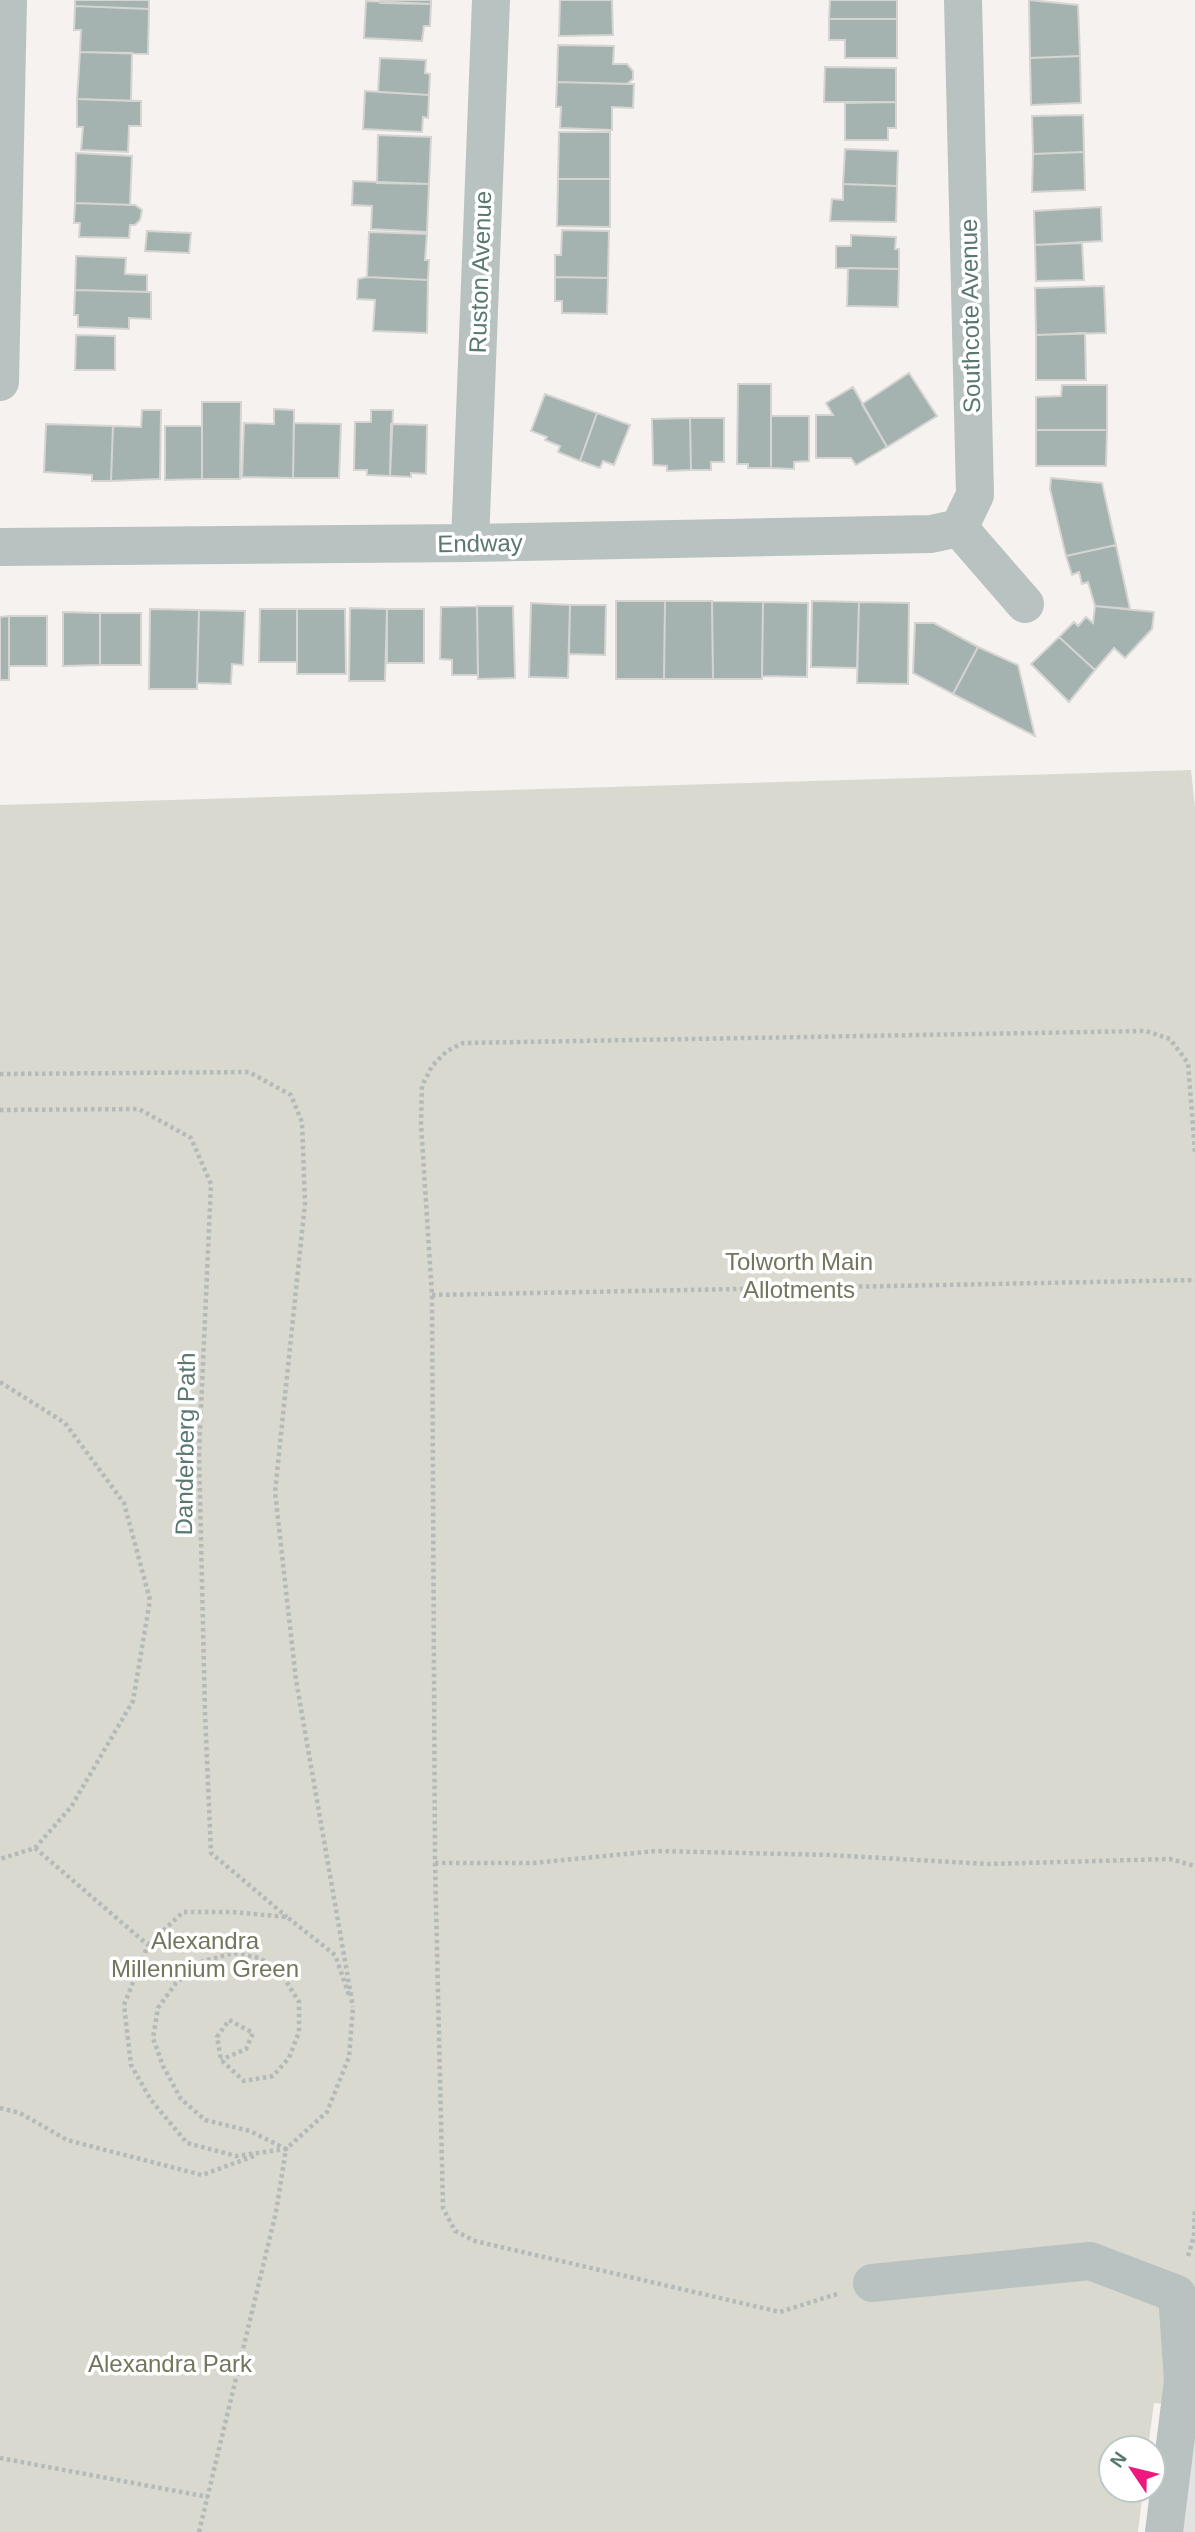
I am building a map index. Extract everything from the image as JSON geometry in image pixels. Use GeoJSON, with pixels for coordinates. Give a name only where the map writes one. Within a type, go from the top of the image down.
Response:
{"type":"FeatureCollection","features":[{"type":"Feature","properties":{"kind":"street"},"geometry":{"type":"LineString","coordinates":[[0,382],[8,0]]}},
{"type":"Feature","properties":{"kind":"street","name":"Ruston Avenue"},"geometry":{"type":"LineString","coordinates":[[470,543],[491,0]]}},
{"type":"Feature","properties":{"kind":"street","name":"Southcote Avenue"},"geometry":{"type":"LineString","coordinates":[[959,528],[975,495],[963,0]]}},
{"type":"Feature","properties":{"kind":"street"},"geometry":{"type":"LineString","coordinates":[[959,528],[1025,604]]}},
{"type":"Feature","properties":{"kind":"street","name":"Endway"},"geometry":{"type":"LineString","coordinates":[[0,547],[470,543],[931,534],[959,528]]}},
{"type":"Feature","properties":{"kind":"street"},"geometry":{"type":"LineString","coordinates":[[872,2283],[1090,2261],[1177,2294],[1183,2381],[1164,2532]]}},
{"type":"Feature","properties":{"kind":"path"},"geometry":{"type":"LineString","coordinates":[[872,2283],[780,2312],[475,2241],[455,2231],[443,2208],[435,1863],[432,1295],[421,1124],[422,1086],[432,1066],[447,1051],[463,1043],[1146,1031],[1170,1039],[1188,1063],[1195,1152]]}},
{"type":"Feature","properties":{"kind":"path"},"geometry":{"type":"LineString","coordinates":[[0,1074],[249,1072],[291,1095],[302,1122],[305,1203],[275,1492],[296,1680],[353,2007],[349,2057],[327,2112],[286,2149],[236,2156],[187,2143],[151,2100],[131,2065],[124,2005],[148,1945],[183,1912],[232,1912],[287,1917]]}},
{"type":"Feature","properties":{"kind":"path","name":"Danderberg Path"},"geometry":{"type":"LineString","coordinates":[[0,1110],[139,1109],[191,1138],[211,1184],[199,1452],[211,1853],[335,1955],[353,2007]]}},
{"type":"Feature","properties":{"kind":"path"},"geometry":{"type":"LineString","coordinates":[[432,1295],[1195,1280]]}},
{"type":"Feature","properties":{"kind":"path"},"geometry":{"type":"LineString","coordinates":[[0,1382],[65,1423],[124,1503],[150,1600],[133,1701],[71,1807],[35,1847],[0,1859]]}},
{"type":"Feature","properties":{"kind":"path"},"geometry":{"type":"LineString","coordinates":[[35,1847],[148,1945]]}},
{"type":"Feature","properties":{"kind":"path"},"geometry":{"type":"LineString","coordinates":[[435,1863],[533,1863],[656,1851],[830,1855],[988,1864],[1170,1859],[1195,1866]]}},
{"type":"Feature","properties":{"kind":"path"},"geometry":{"type":"LineString","coordinates":[[221,2060],[246,2049],[253,2033],[229,2020],[217,2037],[221,2060],[244,2081],[273,2076],[289,2058],[299,2032],[299,2002],[281,1973],[260,1958],[234,1953],[204,1961],[176,1983],[158,2008],[153,2038],[163,2066],[181,2099],[205,2120],[250,2131],[286,2149]]}},
{"type":"Feature","properties":{"kind":"path"},"geometry":{"type":"LineString","coordinates":[[0,2108],[20,2113],[67,2140],[202,2175],[264,2152]]}},
{"type":"Feature","properties":{"kind":"path"},"geometry":{"type":"LineString","coordinates":[[199,2532],[276,2212],[286,2149]]}},
{"type":"Feature","properties":{"kind":"path"},"geometry":{"type":"LineString","coordinates":[[1177,2294],[1194,2236],[1195,2209]]}},
{"type":"Feature","properties":{"kind":"path"},"geometry":{"type":"LineString","coordinates":[[0,2458],[208,2497]]}},
{"type":"Feature","properties":{"kind":"shaded area"},"geometry":{"type":"Polygon","coordinates":[[[1195,2415],[1195,2532],[1181,2532],[1195,2415]]]}},
{"type":"Feature","properties":{"kind":"green space"},"geometry":{"type":"Polygon","coordinates":[[[1191,770],[1195,808],[1195,2407],[1154,2403],[1150,2434],[1097,2434],[1097,2504],[1141,2504],[1138,2532],[0,2532],[0,805],[1191,770]]]}},
{"type":"Feature","properties":{"kind":"building"},"geometry":{"type":"Polygon","coordinates":[[[75,0],[149,0],[149,9],[75,6],[75,0]]]}},
{"type":"Feature","properties":{"kind":"building"},"geometry":{"type":"Polygon","coordinates":[[[380,0],[431,0],[431,4],[380,3],[380,0]]]}},
{"type":"Feature","properties":{"kind":"building"},"geometry":{"type":"Polygon","coordinates":[[[560,0],[612,0],[613,35],[559,36],[560,0]]]}},
{"type":"Feature","properties":{"kind":"building"},"geometry":{"type":"Polygon","coordinates":[[[830,0],[897,0],[897,19],[829,19],[830,0]]]}},
{"type":"Feature","properties":{"kind":"building"},"geometry":{"type":"Polygon","coordinates":[[[1029,0],[1078,5],[1080,56],[1030,58],[1029,0]]]}},
{"type":"Feature","properties":{"kind":"building"},"geometry":{"type":"Polygon","coordinates":[[[366,1],[431,4],[430,26],[424,26],[422,41],[364,38],[366,1]]]}},
{"type":"Feature","properties":{"kind":"building"},"geometry":{"type":"Polygon","coordinates":[[[75,6],[149,9],[148,54],[80,52],[81,30],[74,30],[75,6]]]}},
{"type":"Feature","properties":{"kind":"building"},"geometry":{"type":"Polygon","coordinates":[[[829,19],[897,19],[897,58],[845,58],[845,40],[829,40],[829,19]]]}},
{"type":"Feature","properties":{"kind":"building"},"geometry":{"type":"Polygon","coordinates":[[[558,45],[614,46],[613,64],[627,64],[633,71],[633,79],[627,84],[557,82],[558,45]]]}},
{"type":"Feature","properties":{"kind":"building"},"geometry":{"type":"Polygon","coordinates":[[[80,52],[132,53],[131,101],[77,99],[80,52]]]}},
{"type":"Feature","properties":{"kind":"building"},"geometry":{"type":"Polygon","coordinates":[[[1080,56],[1081,103],[1031,105],[1030,58],[1080,56]]]}},
{"type":"Feature","properties":{"kind":"building"},"geometry":{"type":"Polygon","coordinates":[[[380,58],[426,60],[425,73],[430,74],[429,95],[378,92],[380,58]]]}},
{"type":"Feature","properties":{"kind":"building"},"geometry":{"type":"Polygon","coordinates":[[[825,67],[896,68],[896,102],[824,102],[825,67]]]}},
{"type":"Feature","properties":{"kind":"building"},"geometry":{"type":"Polygon","coordinates":[[[557,82],[634,84],[633,108],[612,107],[612,130],[560,128],[561,107],[556,107],[557,82]]]}},
{"type":"Feature","properties":{"kind":"building"},"geometry":{"type":"Polygon","coordinates":[[[365,91],[429,95],[428,118],[423,117],[422,132],[363,129],[365,91]]]}},
{"type":"Feature","properties":{"kind":"building"},"geometry":{"type":"Polygon","coordinates":[[[77,99],[141,101],[141,126],[129,126],[128,152],[81,150],[83,127],[77,127],[77,99]]]}},
{"type":"Feature","properties":{"kind":"building"},"geometry":{"type":"Polygon","coordinates":[[[896,102],[896,128],[888,128],[888,140],[845,140],[845,103],[896,102]]]}},
{"type":"Feature","properties":{"kind":"building"},"geometry":{"type":"Polygon","coordinates":[[[1083,115],[1084,152],[1033,154],[1032,116],[1083,115]]]}},
{"type":"Feature","properties":{"kind":"building"},"geometry":{"type":"Polygon","coordinates":[[[559,132],[610,132],[610,179],[558,179],[559,132]]]}},
{"type":"Feature","properties":{"kind":"building"},"geometry":{"type":"Polygon","coordinates":[[[378,135],[431,137],[429,184],[377,183],[378,135]]]}},
{"type":"Feature","properties":{"kind":"building"},"geometry":{"type":"Polygon","coordinates":[[[845,149],[898,151],[897,186],[843,184],[845,149]]]}},
{"type":"Feature","properties":{"kind":"building"},"geometry":{"type":"Polygon","coordinates":[[[1084,152],[1085,190],[1032,192],[1033,154],[1084,152]]]}},
{"type":"Feature","properties":{"kind":"building"},"geometry":{"type":"Polygon","coordinates":[[[76,153],[132,156],[130,205],[75,203],[76,153]]]}},
{"type":"Feature","properties":{"kind":"building"},"geometry":{"type":"Polygon","coordinates":[[[558,179],[610,179],[610,227],[557,226],[558,179]]]}},
{"type":"Feature","properties":{"kind":"building"},"geometry":{"type":"Polygon","coordinates":[[[353,181],[429,184],[427,232],[371,229],[372,206],[352,205],[353,181]]]}},
{"type":"Feature","properties":{"kind":"building"},"geometry":{"type":"Polygon","coordinates":[[[843,184],[897,186],[896,222],[830,221],[832,199],[843,200],[843,184]]]}},
{"type":"Feature","properties":{"kind":"building"},"geometry":{"type":"Polygon","coordinates":[[[75,203],[135,205],[142,210],[140,220],[135,225],[130,225],[129,238],[79,237],[80,223],[74,223],[75,203]]]}},
{"type":"Feature","properties":{"kind":"building"},"geometry":{"type":"Polygon","coordinates":[[[1101,207],[1102,241],[1035,245],[1034,211],[1101,207]]]}},
{"type":"Feature","properties":{"kind":"building"},"geometry":{"type":"Polygon","coordinates":[[[562,230],[609,231],[608,278],[555,277],[555,255],[561,255],[562,230]]]}},
{"type":"Feature","properties":{"kind":"building"},"geometry":{"type":"Polygon","coordinates":[[[147,231],[191,233],[189,253],[145,251],[147,231]]]}},
{"type":"Feature","properties":{"kind":"building"},"geometry":{"type":"Polygon","coordinates":[[[369,232],[427,234],[425,260],[429,260],[428,280],[367,277],[369,232]]]}},
{"type":"Feature","properties":{"kind":"building"},"geometry":{"type":"Polygon","coordinates":[[[851,235],[896,237],[895,249],[899,249],[899,269],[836,268],[836,246],[851,246],[851,235]]]}},
{"type":"Feature","properties":{"kind":"building"},"geometry":{"type":"Polygon","coordinates":[[[1082,243],[1084,280],[1036,281],[1035,245],[1082,243]]]}},
{"type":"Feature","properties":{"kind":"building"},"geometry":{"type":"Polygon","coordinates":[[[76,256],[126,258],[125,274],[147,275],[147,292],[75,290],[76,256]]]}},
{"type":"Feature","properties":{"kind":"building"},"geometry":{"type":"Polygon","coordinates":[[[848,268],[899,269],[898,307],[847,306],[848,268]]]}},
{"type":"Feature","properties":{"kind":"building"},"geometry":{"type":"Polygon","coordinates":[[[367,277],[428,280],[427,333],[373,331],[375,300],[357,299],[358,279],[367,277]]]}},
{"type":"Feature","properties":{"kind":"building"},"geometry":{"type":"Polygon","coordinates":[[[555,277],[608,278],[607,314],[562,313],[562,301],[555,301],[555,277]]]}},
{"type":"Feature","properties":{"kind":"building"},"geometry":{"type":"Polygon","coordinates":[[[1104,286],[1106,333],[1036,335],[1035,288],[1104,286]]]}},
{"type":"Feature","properties":{"kind":"building"},"geometry":{"type":"Polygon","coordinates":[[[75,290],[151,292],[151,319],[129,318],[129,329],[78,327],[78,315],[74,315],[75,290]]]}},
{"type":"Feature","properties":{"kind":"building"},"geometry":{"type":"Polygon","coordinates":[[[1085,333],[1086,380],[1036,380],[1036,335],[1085,333]]]}},
{"type":"Feature","properties":{"kind":"building"},"geometry":{"type":"Polygon","coordinates":[[[76,335],[115,336],[115,370],[75,370],[76,335]]]}},
{"type":"Feature","properties":{"kind":"building"},"geometry":{"type":"Polygon","coordinates":[[[909,373],[937,416],[887,447],[862,404],[909,373]]]}},
{"type":"Feature","properties":{"kind":"building"},"geometry":{"type":"Polygon","coordinates":[[[738,384],[771,384],[771,468],[748,468],[748,464],[737,464],[738,384]]]}},
{"type":"Feature","properties":{"kind":"building"},"geometry":{"type":"Polygon","coordinates":[[[1062,385],[1107,385],[1107,430],[1036,430],[1036,397],[1061,396],[1062,385]]]}},
{"type":"Feature","properties":{"kind":"building"},"geometry":{"type":"Polygon","coordinates":[[[853,387],[887,447],[856,465],[851,458],[816,458],[816,415],[833,415],[826,403],[853,387]]]}},
{"type":"Feature","properties":{"kind":"building"},"geometry":{"type":"Polygon","coordinates":[[[545,394],[597,413],[580,461],[558,452],[560,446],[531,431],[545,394]]]}},
{"type":"Feature","properties":{"kind":"building"},"geometry":{"type":"Polygon","coordinates":[[[202,402],[241,402],[240,479],[202,479],[202,402]]]}},
{"type":"Feature","properties":{"kind":"building"},"geometry":{"type":"Polygon","coordinates":[[[274,409],[294,410],[293,478],[242,477],[244,423],[274,424],[274,409]]]}},
{"type":"Feature","properties":{"kind":"building"},"geometry":{"type":"Polygon","coordinates":[[[142,410],[161,410],[160,479],[111,481],[113,426],[141,427],[142,410]]]}},
{"type":"Feature","properties":{"kind":"building"},"geometry":{"type":"Polygon","coordinates":[[[371,410],[393,410],[390,476],[367,475],[367,470],[354,470],[355,422],[371,422],[371,410]]]}},
{"type":"Feature","properties":{"kind":"building"},"geometry":{"type":"Polygon","coordinates":[[[597,413],[630,425],[614,465],[603,461],[600,468],[580,461],[597,413]]]}},
{"type":"Feature","properties":{"kind":"building"},"geometry":{"type":"Polygon","coordinates":[[[771,416],[809,416],[809,461],[794,462],[794,469],[771,468],[771,416]]]}},
{"type":"Feature","properties":{"kind":"building"},"geometry":{"type":"Polygon","coordinates":[[[690,418],[724,418],[724,462],[711,462],[711,470],[691,470],[690,418]]]}},
{"type":"Feature","properties":{"kind":"building"},"geometry":{"type":"Polygon","coordinates":[[[690,418],[691,470],[667,471],[667,466],[653,465],[652,419],[690,418]]]}},
{"type":"Feature","properties":{"kind":"building"},"geometry":{"type":"Polygon","coordinates":[[[294,423],[341,424],[339,478],[293,478],[294,423]]]}},
{"type":"Feature","properties":{"kind":"building"},"geometry":{"type":"Polygon","coordinates":[[[46,424],[113,426],[111,481],[92,481],[92,475],[44,472],[46,424]]]}},
{"type":"Feature","properties":{"kind":"building"},"geometry":{"type":"Polygon","coordinates":[[[391,424],[427,425],[426,474],[411,473],[411,477],[390,476],[391,424]]]}},
{"type":"Feature","properties":{"kind":"building"},"geometry":{"type":"Polygon","coordinates":[[[165,426],[202,426],[202,479],[165,480],[165,426]]]}},
{"type":"Feature","properties":{"kind":"building"},"geometry":{"type":"Polygon","coordinates":[[[1036,430],[1107,430],[1106,466],[1036,466],[1036,430]]]}},
{"type":"Feature","properties":{"kind":"building"},"geometry":{"type":"Polygon","coordinates":[[[1051,478],[1102,483],[1116,545],[1066,556],[1050,489],[1051,478]]]}},
{"type":"Feature","properties":{"kind":"building"},"geometry":{"type":"Polygon","coordinates":[[[1116,545],[1130,609],[1095,606],[1088,582],[1082,584],[1079,572],[1072,575],[1066,556],[1116,545]]]}},
{"type":"Feature","properties":{"kind":"building"},"geometry":{"type":"Polygon","coordinates":[[[616,601],[665,601],[664,679],[616,679],[616,601]]]}},
{"type":"Feature","properties":{"kind":"building"},"geometry":{"type":"Polygon","coordinates":[[[665,601],[712,601],[713,679],[664,679],[665,601]]]}},
{"type":"Feature","properties":{"kind":"building"},"geometry":{"type":"Polygon","coordinates":[[[712,601],[763,602],[762,679],[713,679],[712,601]]]}},
{"type":"Feature","properties":{"kind":"building"},"geometry":{"type":"Polygon","coordinates":[[[812,601],[859,602],[857,668],[811,667],[812,601]]]}},
{"type":"Feature","properties":{"kind":"building"},"geometry":{"type":"Polygon","coordinates":[[[763,602],[808,603],[807,677],[762,676],[763,602]]]}},
{"type":"Feature","properties":{"kind":"building"},"geometry":{"type":"Polygon","coordinates":[[[859,602],[909,603],[908,684],[857,683],[859,602]]]}},
{"type":"Feature","properties":{"kind":"building"},"geometry":{"type":"Polygon","coordinates":[[[531,603],[570,605],[568,678],[529,677],[531,603]]]}},
{"type":"Feature","properties":{"kind":"building"},"geometry":{"type":"Polygon","coordinates":[[[570,605],[606,605],[605,655],[569,654],[570,605]]]}},
{"type":"Feature","properties":{"kind":"building"},"geometry":{"type":"Polygon","coordinates":[[[477,606],[478,675],[452,675],[452,660],[440,659],[441,607],[477,606]]]}},
{"type":"Feature","properties":{"kind":"building"},"geometry":{"type":"Polygon","coordinates":[[[477,606],[513,606],[515,678],[478,679],[477,606]]]}},
{"type":"Feature","properties":{"kind":"building"},"geometry":{"type":"Polygon","coordinates":[[[1095,606],[1154,612],[1152,629],[1125,658],[1114,648],[1095,670],[1059,637],[1074,622],[1078,626],[1086,617],[1093,623],[1095,606]]]}},
{"type":"Feature","properties":{"kind":"building"},"geometry":{"type":"Polygon","coordinates":[[[350,608],[387,609],[385,681],[349,681],[350,608]]]}},
{"type":"Feature","properties":{"kind":"building"},"geometry":{"type":"Polygon","coordinates":[[[150,609],[199,610],[197,689],[149,689],[150,609]]]}},
{"type":"Feature","properties":{"kind":"building"},"geometry":{"type":"Polygon","coordinates":[[[260,609],[297,609],[297,662],[259,662],[260,609]]]}},
{"type":"Feature","properties":{"kind":"building"},"geometry":{"type":"Polygon","coordinates":[[[297,609],[345,609],[346,674],[297,674],[297,609]]]}},
{"type":"Feature","properties":{"kind":"building"},"geometry":{"type":"Polygon","coordinates":[[[387,609],[424,609],[424,663],[387,663],[387,609]]]}},
{"type":"Feature","properties":{"kind":"building"},"geometry":{"type":"Polygon","coordinates":[[[199,610],[245,611],[243,665],[232,664],[231,684],[197,683],[199,610]]]}},
{"type":"Feature","properties":{"kind":"building"},"geometry":{"type":"Polygon","coordinates":[[[63,612],[100,613],[100,665],[63,666],[63,612]]]}},
{"type":"Feature","properties":{"kind":"building"},"geometry":{"type":"Polygon","coordinates":[[[100,613],[141,613],[141,665],[100,665],[100,613]]]}},
{"type":"Feature","properties":{"kind":"building"},"geometry":{"type":"Polygon","coordinates":[[[9,616],[9,680],[0,680],[0,617],[9,616]]]}},
{"type":"Feature","properties":{"kind":"building"},"geometry":{"type":"Polygon","coordinates":[[[9,616],[47,616],[47,666],[9,666],[9,616]]]}},
{"type":"Feature","properties":{"kind":"building"},"geometry":{"type":"Polygon","coordinates":[[[915,623],[934,623],[978,647],[953,694],[913,673],[915,623]]]}},
{"type":"Feature","properties":{"kind":"building"},"geometry":{"type":"Polygon","coordinates":[[[1059,637],[1095,670],[1069,702],[1031,664],[1059,637]]]}},
{"type":"Feature","properties":{"kind":"building"},"geometry":{"type":"Polygon","coordinates":[[[978,647],[1018,665],[1035,736],[953,694],[978,647]]]}},
{"type":"Feature","properties":{"kind":"park label","name":"Tolworth Main Allotments"},"geometry":{"type":"Point","coordinates":[799,1275]}},
{"type":"Feature","properties":{"kind":"park label","name":"Alexandra Millennium Green"},"geometry":{"type":"Point","coordinates":[205,1954]}},
{"type":"Feature","properties":{"kind":"park label","name":"Alexandra Park"},"geometry":{"type":"Point","coordinates":[170,2363]}}]}
